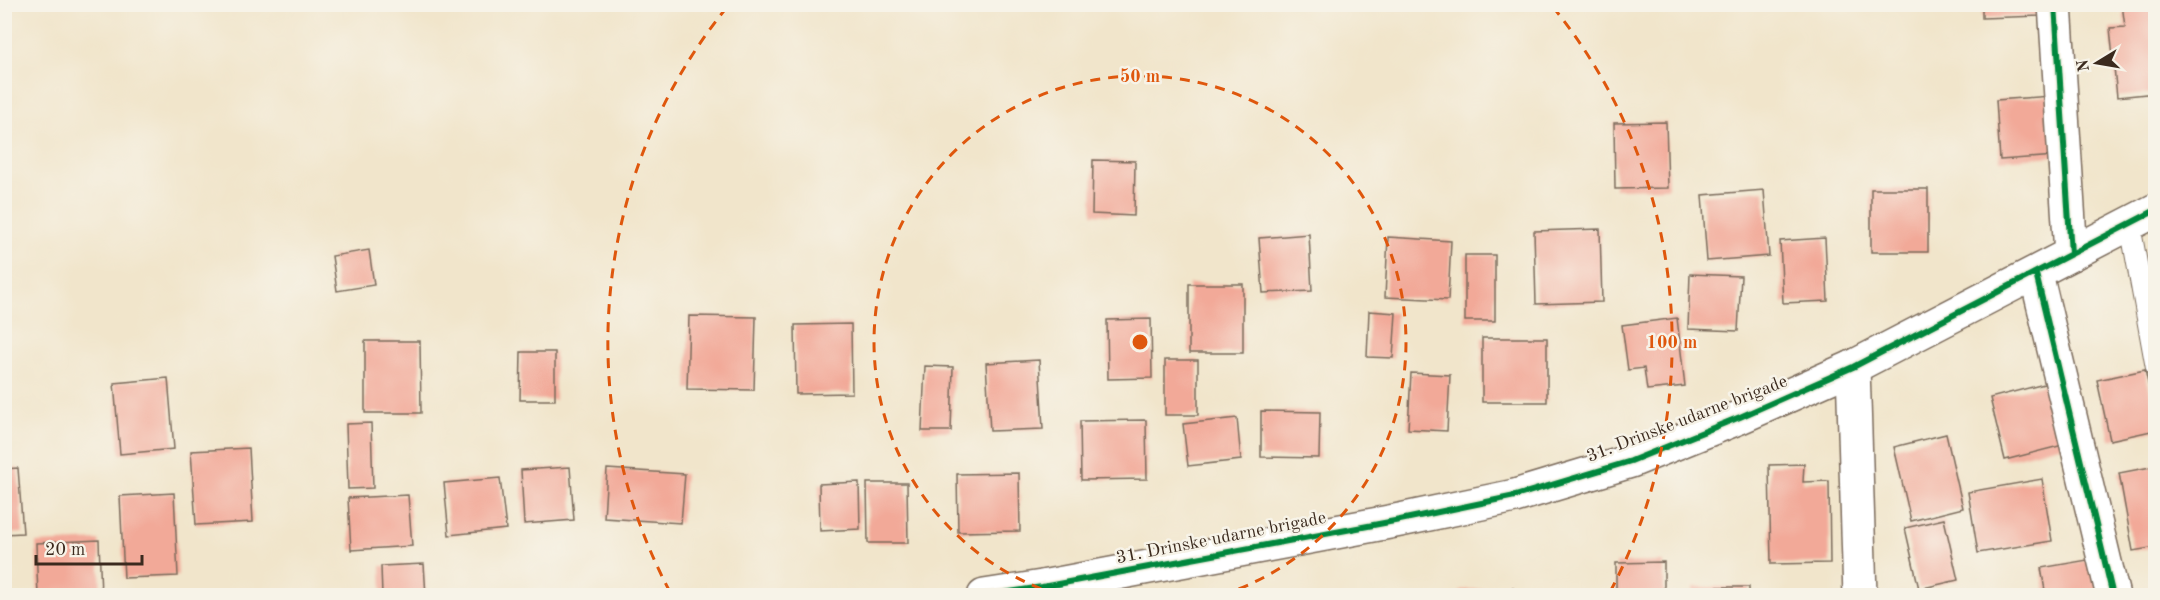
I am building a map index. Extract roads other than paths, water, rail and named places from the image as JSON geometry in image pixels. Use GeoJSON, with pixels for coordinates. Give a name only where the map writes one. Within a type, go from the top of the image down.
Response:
{"type":"FeatureCollection","features":[{"type":"Feature","properties":{"kind":"main road"},"geometry":{"type":"LineString","coordinates":[[2055,4],[2071,254]]}},
{"type":"Feature","properties":{"kind":"main road","name":"31. Drinske udarne brigade"},"geometry":{"type":"LineString","coordinates":[[984,596],[1400,520],[1515,496],[1631,461],[1740,417],[1853,367],[2143,218]]}},
{"type":"Feature","properties":{"kind":"main road"},"geometry":{"type":"LineString","coordinates":[[2036,274],[2113,596]]}},
{"type":"Feature","properties":{"kind":"main road"},"geometry":{"type":"LineString","coordinates":[[1853,367],[1860,596]]}},
{"type":"Feature","properties":{"kind":"lane"},"geometry":{"type":"LineString","coordinates":[[2143,218],[2156,368]]}}]}
